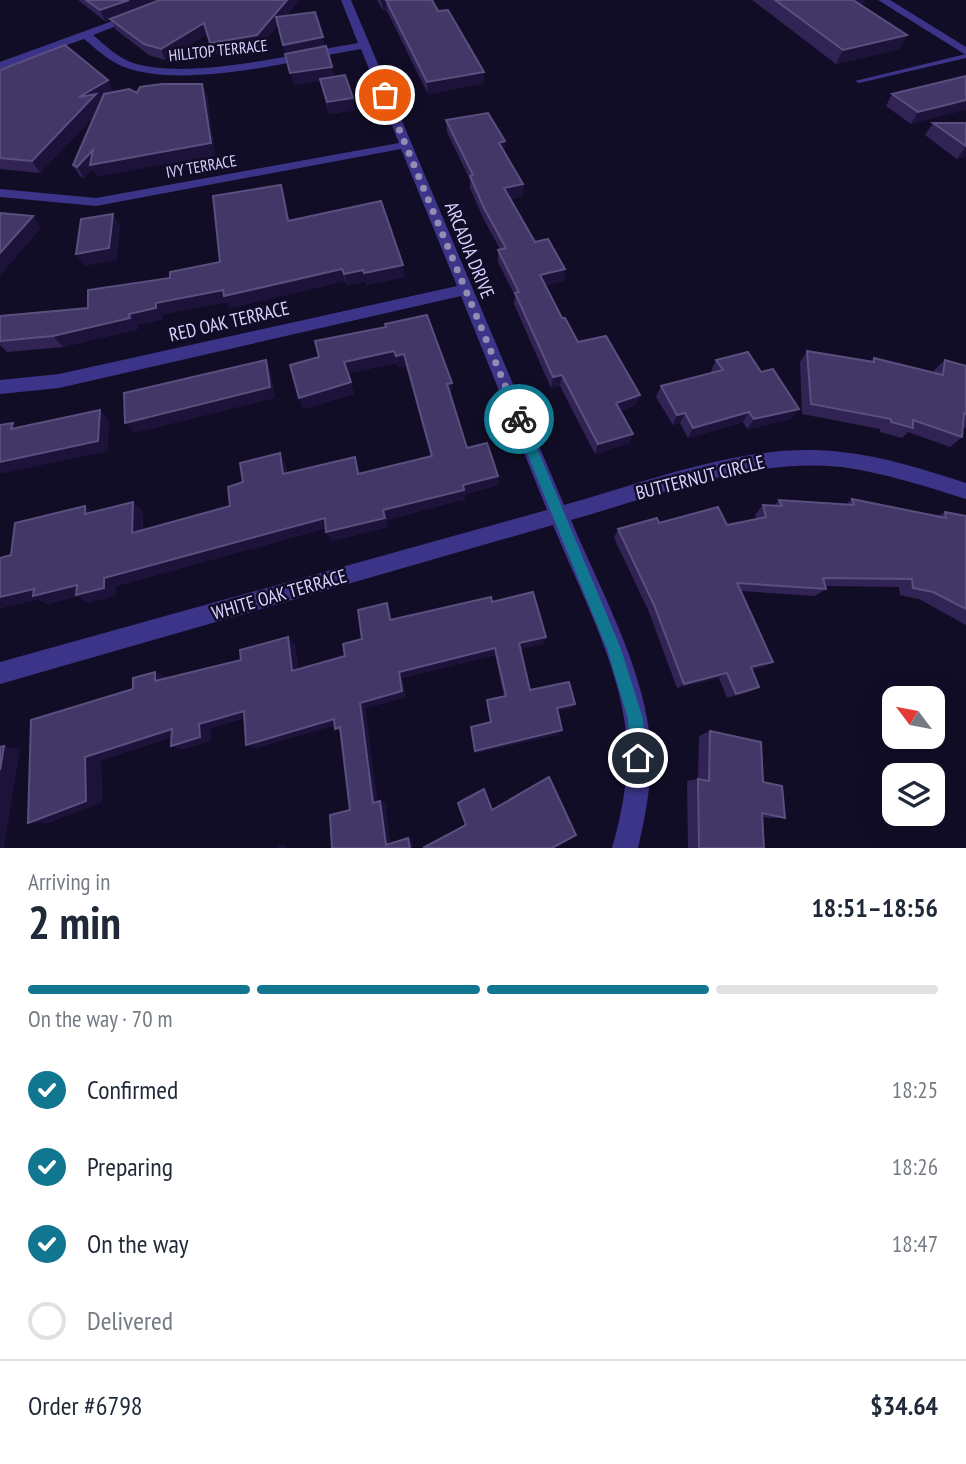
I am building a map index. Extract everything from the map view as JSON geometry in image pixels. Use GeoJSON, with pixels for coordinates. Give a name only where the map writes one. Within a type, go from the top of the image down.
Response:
{"type":"FeatureCollection","features":[{"type":"Feature","properties":{"kind":"street"},"geometry":{"type":"LineString","coordinates":[[0,66],[179,0]]}},
{"type":"Feature","properties":{"kind":"street","name":"ARCADIA DRIVE"},"geometry":{"type":"LineString","coordinates":[[346,0],[614,649],[635,719],[638,758],[630,829],[625,848]]}},
{"type":"Feature","properties":{"kind":"street"},"geometry":{"type":"LineString","coordinates":[[883,0],[966,54]]}},
{"type":"Feature","properties":{"kind":"street","name":"HILLTOP TERRACE"},"geometry":{"type":"LineString","coordinates":[[85,34],[130,65],[174,72],[364,45]]}},
{"type":"Feature","properties":{"kind":"street","name":"IVY TERRACE"},"geometry":{"type":"LineString","coordinates":[[0,193],[96,202],[292,168],[405,145]]}},
{"type":"Feature","properties":{"kind":"street","name":"RED OAK TERRACE"},"geometry":{"type":"LineString","coordinates":[[0,387],[60,381],[465,290]]}},
{"type":"Feature","properties":{"kind":"street","name":"BUTTERNUT CIRCLE"},"geometry":{"type":"LineString","coordinates":[[559,516],[740,465],[802,456],[833,458],[898,470],[966,491]]}},
{"type":"Feature","properties":{"kind":"street","name":"WHITE OAK TERRACE"},"geometry":{"type":"LineString","coordinates":[[0,674],[559,516]]}},
{"type":"Feature","properties":{"kind":"lane"},"geometry":{"type":"LineString","coordinates":[[859,81],[966,54]]}},
{"type":"Feature","properties":{"kind":"building"},"geometry":{"type":"Polygon","coordinates":[[[86,0],[129,0],[100,10],[86,0]]]}},
{"type":"Feature","properties":{"kind":"building"},"geometry":{"type":"Polygon","coordinates":[[[160,0],[287,0],[257,35],[210,43],[204,23],[161,49],[144,44],[110,19],[160,0]]]}},
{"type":"Feature","properties":{"kind":"building"},"geometry":{"type":"Polygon","coordinates":[[[386,0],[432,0],[438,11],[448,10],[484,72],[427,82],[386,0]]]}},
{"type":"Feature","properties":{"kind":"building"},"geometry":{"type":"Polygon","coordinates":[[[775,0],[853,0],[907,35],[843,50],[775,0]]]}},
{"type":"Feature","properties":{"kind":"building"},"geometry":{"type":"Polygon","coordinates":[[[315,12],[323,37],[283,45],[276,17],[315,12]]]}},
{"type":"Feature","properties":{"kind":"building"},"geometry":{"type":"Polygon","coordinates":[[[65,45],[108,80],[79,97],[96,94],[32,161],[0,158],[0,70],[65,45]]]}},
{"type":"Feature","properties":{"kind":"building"},"geometry":{"type":"Polygon","coordinates":[[[326,46],[332,67],[290,73],[285,54],[326,46]]]}},
{"type":"Feature","properties":{"kind":"building"},"geometry":{"type":"Polygon","coordinates":[[[345,75],[353,98],[327,102],[320,79],[345,75]]]}},
{"type":"Feature","properties":{"kind":"building"},"geometry":{"type":"Polygon","coordinates":[[[966,76],[966,100],[918,112],[892,94],[966,76]]]}},
{"type":"Feature","properties":{"kind":"building"},"geometry":{"type":"Polygon","coordinates":[[[202,84],[211,143],[90,165],[93,150],[77,167],[73,165],[104,94],[129,89],[137,93],[140,87],[202,84]]]}},
{"type":"Feature","properties":{"kind":"building"},"geometry":{"type":"Polygon","coordinates":[[[488,113],[505,141],[499,143],[523,184],[504,188],[535,242],[548,239],[565,269],[540,275],[562,318],[565,318],[578,342],[606,336],[640,395],[616,403],[633,434],[598,444],[562,375],[553,377],[515,293],[519,292],[498,250],[506,248],[484,208],[470,176],[473,175],[446,120],[488,113]]]}},
{"type":"Feature","properties":{"kind":"building"},"geometry":{"type":"Polygon","coordinates":[[[933,123],[966,123],[966,146],[933,123]]]}},
{"type":"Feature","properties":{"kind":"building"},"geometry":{"type":"Polygon","coordinates":[[[281,185],[288,221],[381,201],[403,265],[364,273],[363,270],[344,274],[342,269],[224,296],[223,290],[156,303],[156,308],[129,314],[130,318],[53,336],[0,341],[0,316],[88,308],[88,290],[170,278],[170,272],[220,262],[213,196],[281,185]]]}},
{"type":"Feature","properties":{"kind":"building"},"geometry":{"type":"Polygon","coordinates":[[[0,213],[33,216],[0,253],[0,213]]]}},
{"type":"Feature","properties":{"kind":"building"},"geometry":{"type":"Polygon","coordinates":[[[113,214],[109,248],[76,254],[81,219],[113,214]]]}},
{"type":"Feature","properties":{"kind":"building"},"geometry":{"type":"Polygon","coordinates":[[[427,315],[452,383],[447,384],[467,448],[487,443],[498,476],[463,485],[464,490],[383,510],[385,518],[326,532],[325,518],[104,578],[104,588],[76,595],[77,585],[33,596],[34,589],[0,597],[0,558],[11,555],[15,523],[85,506],[85,514],[133,502],[132,533],[230,506],[228,487],[243,482],[240,463],[280,453],[283,474],[355,457],[358,474],[432,456],[404,354],[396,356],[394,351],[344,362],[351,382],[299,398],[290,365],[319,357],[315,341],[386,327],[385,324],[427,315]]]}},
{"type":"Feature","properties":{"kind":"building"},"geometry":{"type":"Polygon","coordinates":[[[807,351],[874,362],[874,358],[943,375],[945,360],[966,366],[966,414],[964,413],[962,437],[913,420],[913,428],[891,422],[891,419],[811,404],[807,351]]]}},
{"type":"Feature","properties":{"kind":"building"},"geometry":{"type":"Polygon","coordinates":[[[748,352],[761,372],[773,369],[799,409],[754,419],[749,412],[693,428],[685,413],[677,415],[661,386],[723,370],[716,360],[748,352]]]}},
{"type":"Feature","properties":{"kind":"building"},"geometry":{"type":"Polygon","coordinates":[[[266,360],[270,387],[125,423],[124,393],[266,360]]]}},
{"type":"Feature","properties":{"kind":"building"},"geometry":{"type":"Polygon","coordinates":[[[100,410],[98,441],[0,462],[0,425],[13,423],[11,429],[100,410]]]}},
{"type":"Feature","properties":{"kind":"building"},"geometry":{"type":"Polygon","coordinates":[[[852,499],[946,518],[945,512],[966,516],[966,609],[933,592],[913,588],[912,579],[823,578],[826,589],[737,583],[773,662],[751,667],[759,687],[736,694],[727,673],[684,684],[654,605],[618,529],[657,518],[659,523],[718,507],[727,525],[766,517],[763,505],[782,506],[779,500],[854,505],[852,499]]]}},
{"type":"Feature","properties":{"kind":"building"},"geometry":{"type":"Polygon","coordinates":[[[533,592],[546,637],[519,643],[530,690],[569,682],[575,704],[557,708],[562,730],[475,751],[471,727],[491,722],[487,700],[506,696],[495,648],[399,672],[402,691],[360,703],[373,803],[380,801],[386,845],[408,838],[410,848],[332,848],[330,815],[350,810],[340,727],[335,729],[334,719],[246,745],[244,711],[199,724],[200,737],[171,746],[172,729],[85,757],[86,801],[28,823],[31,720],[133,689],[133,678],[155,672],[155,681],[241,660],[240,650],[288,637],[292,671],[345,656],[343,644],[362,639],[358,610],[387,603],[390,620],[491,597],[492,602],[533,592]]]}},
{"type":"Feature","properties":{"kind":"building"},"geometry":{"type":"Polygon","coordinates":[[[710,731],[761,742],[763,782],[782,786],[785,818],[762,813],[764,848],[699,848],[698,779],[709,781],[710,731]]]}},
{"type":"Feature","properties":{"kind":"building"},"geometry":{"type":"Polygon","coordinates":[[[4,746],[0,770],[0,747],[4,746]]]}},
{"type":"Feature","properties":{"kind":"building"},"geometry":{"type":"Polygon","coordinates":[[[549,777],[576,835],[552,848],[423,848],[466,825],[458,803],[484,789],[492,810],[549,777]]]}},
{"type":"Feature","properties":{"kind":"way so far"},"geometry":{"type":"LineString","coordinates":[[385,95],[519,419]]}},
{"type":"Feature","properties":{"kind":"route"},"geometry":{"type":"LineString","coordinates":[[519,419],[614,649],[635,719],[638,758]]}}]}
